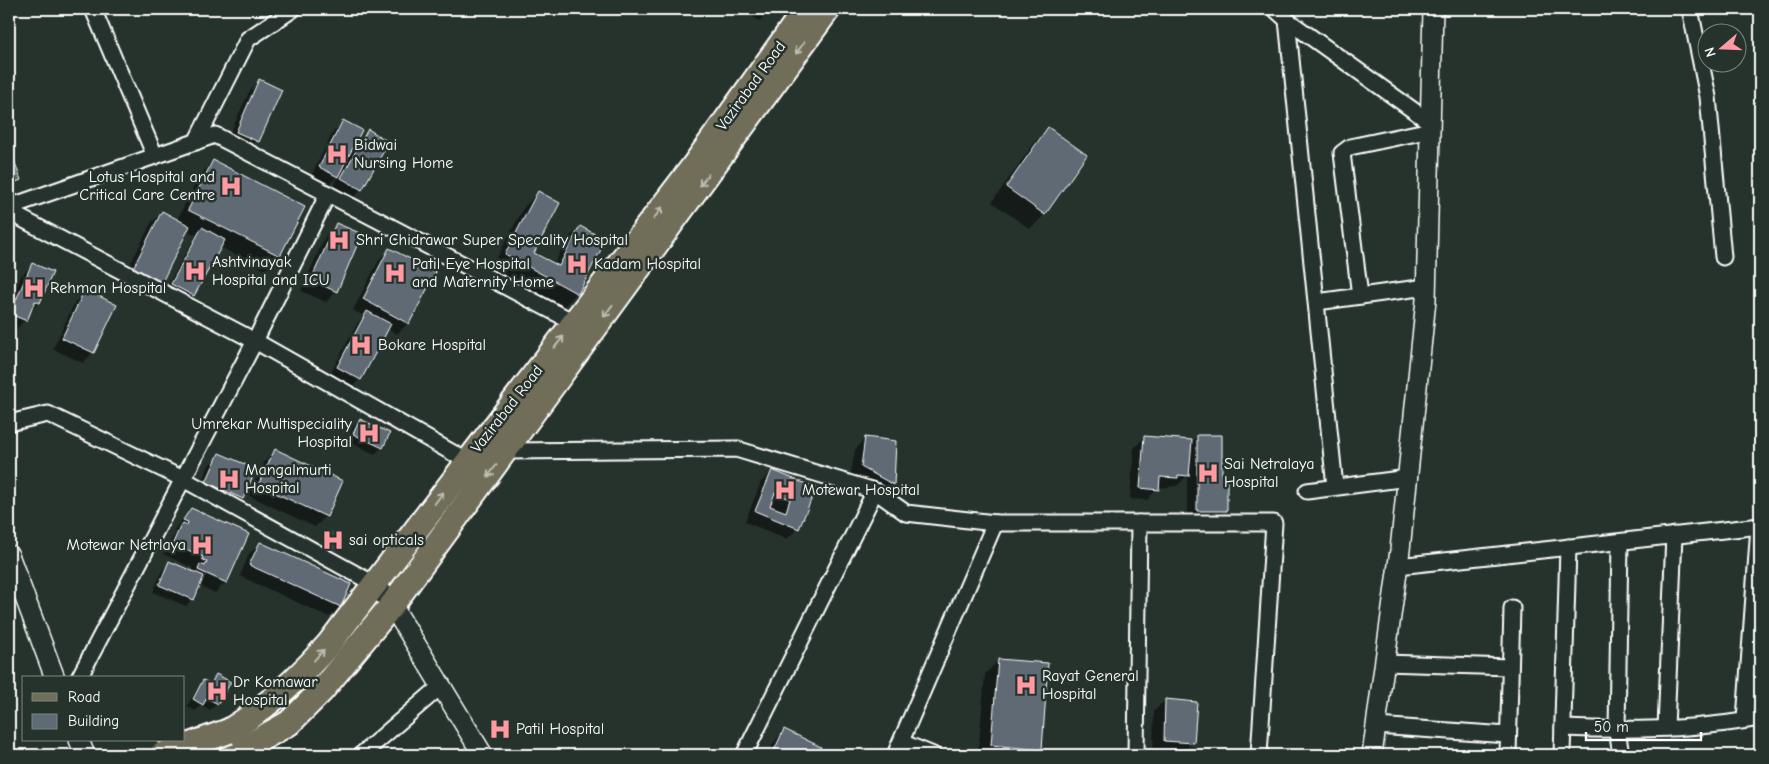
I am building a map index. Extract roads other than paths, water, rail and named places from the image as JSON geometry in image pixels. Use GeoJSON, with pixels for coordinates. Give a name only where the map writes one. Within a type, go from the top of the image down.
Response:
{"type":"FeatureCollection","features":[{"type":"Feature","properties":{"kind":"main road","name":"Vazirabad Road"},"geometry":{"type":"LineString","coordinates":[[162,755],[233,746],[288,722],[321,691],[392,605],[507,451],[583,328],[693,167],[806,9]]}},
{"type":"Feature","properties":{"kind":"main road","name":"Vazirabad Road"},"geometry":{"type":"LineString","coordinates":[[233,746],[257,714],[282,693],[329,644],[376,586],[467,461],[583,328],[828,9]]}},
{"type":"Feature","properties":{"kind":"main road"},"geometry":{"type":"LineString","coordinates":[[424,518],[445,534]]}},
{"type":"Feature","properties":{"kind":"street"},"geometry":{"type":"LineString","coordinates":[[93,9],[155,156]]}},
{"type":"Feature","properties":{"kind":"street"},"geometry":{"type":"LineString","coordinates":[[196,142],[248,39],[293,9]]}},
{"type":"Feature","properties":{"kind":"street"},"geometry":{"type":"LineString","coordinates":[[1275,9],[1286,20],[1431,126]]}},
{"type":"Feature","properties":{"kind":"street"},"geometry":{"type":"LineString","coordinates":[[1372,755],[1398,566],[1426,287],[1433,9]]}},
{"type":"Feature","properties":{"kind":"street"},"geometry":{"type":"LineString","coordinates":[[1690,9],[1708,97],[1723,257]]}},
{"type":"Feature","properties":{"kind":"street"},"geometry":{"type":"LineString","coordinates":[[1286,20],[1335,487]]}},
{"type":"Feature","properties":{"kind":"street"},"geometry":{"type":"LineString","coordinates":[[1360,296],[1342,153],[1350,147],[1431,126]]}},
{"type":"Feature","properties":{"kind":"street"},"geometry":{"type":"LineString","coordinates":[[9,207],[215,135],[583,328]]}},
{"type":"Feature","properties":{"kind":"street"},"geometry":{"type":"LineString","coordinates":[[80,676],[255,342],[328,194]]}},
{"type":"Feature","properties":{"kind":"street"},"geometry":{"type":"LineString","coordinates":[[9,212],[255,342],[467,461]]}},
{"type":"Feature","properties":{"kind":"street"},"geometry":{"type":"LineString","coordinates":[[1317,302],[1426,287]]}},
{"type":"Feature","properties":{"kind":"street"},"geometry":{"type":"LineString","coordinates":[[9,423],[48,414],[183,479],[376,586],[392,605],[483,755]]}},
{"type":"Feature","properties":{"kind":"street"},"geometry":{"type":"LineString","coordinates":[[507,451],[736,448],[874,491],[906,513],[995,523],[1274,523],[1258,755]]}},
{"type":"Feature","properties":{"kind":"street"},"geometry":{"type":"LineString","coordinates":[[1307,491],[1408,478]]}},
{"type":"Feature","properties":{"kind":"street"},"geometry":{"type":"LineString","coordinates":[[744,755],[874,491]]}},
{"type":"Feature","properties":{"kind":"street"},"geometry":{"type":"LineString","coordinates":[[933,755],[898,749],[995,523]]}},
{"type":"Feature","properties":{"kind":"street"},"geometry":{"type":"LineString","coordinates":[[1136,755],[1139,523]]}},
{"type":"Feature","properties":{"kind":"street"},"geometry":{"type":"LineString","coordinates":[[1398,566],[1760,526],[1745,720]]}},
{"type":"Feature","properties":{"kind":"street"},"geometry":{"type":"LineString","coordinates":[[1666,728],[1674,535]]}},
{"type":"Feature","properties":{"kind":"street"},"geometry":{"type":"LineString","coordinates":[[1620,542],[1617,730],[1620,755]]}},
{"type":"Feature","properties":{"kind":"street"},"geometry":{"type":"LineString","coordinates":[[1562,755],[1568,547]]}},
{"type":"Feature","properties":{"kind":"street"},"geometry":{"type":"LineString","coordinates":[[9,555],[54,676]]}},
{"type":"Feature","properties":{"kind":"street"},"geometry":{"type":"LineString","coordinates":[[1508,755],[1512,608]]}},
{"type":"Feature","properties":{"kind":"street"},"geometry":{"type":"LineString","coordinates":[[1385,663],[1510,667]]}},
{"type":"Feature","properties":{"kind":"street"},"geometry":{"type":"LineString","coordinates":[[361,755],[442,686]]}},
{"type":"Feature","properties":{"kind":"street"},"geometry":{"type":"LineString","coordinates":[[1563,728],[1617,730],[1666,728],[1760,718]]}},
{"type":"Feature","properties":{"kind":"street"},"geometry":{"type":"LineString","coordinates":[[1376,726],[1508,735]]}},
{"type":"Feature","properties":{"kind":"street"},"geometry":{"type":"LineString","coordinates":[[80,742],[84,755]]}},
{"type":"Feature","properties":{"kind":"street"},"geometry":{"type":"LineString","coordinates":[[163,742],[166,755]]}},
{"type":"Feature","properties":{"kind":"place","name":"Bidwai Nursing Home"},"geometry":{"type":"Point","coordinates":[337,154]}},
{"type":"Feature","properties":{"kind":"place","name":"Lotus Hospital and Critical Care Centre"},"geometry":{"type":"Point","coordinates":[231,186]}},
{"type":"Feature","properties":{"kind":"place","name":"Shri Chidrawar Super Specality Hospital"},"geometry":{"type":"Point","coordinates":[339,240]}},
{"type":"Feature","properties":{"kind":"place","name":"Kadam Hospital"},"geometry":{"type":"Point","coordinates":[577,264]}},
{"type":"Feature","properties":{"kind":"place","name":"Ashtvinayak Hospital and ICU"},"geometry":{"type":"Point","coordinates":[195,271]}},
{"type":"Feature","properties":{"kind":"place","name":"Patil Eye Hospital and Maternity Home"},"geometry":{"type":"Point","coordinates":[395,273]}},
{"type":"Feature","properties":{"kind":"place","name":"Rehman Hospital"},"geometry":{"type":"Point","coordinates":[34,288]}},
{"type":"Feature","properties":{"kind":"place","name":"Bokare Hospital"},"geometry":{"type":"Point","coordinates":[361,345]}},
{"type":"Feature","properties":{"kind":"place","name":"Umrekar Multispeciality Hospital"},"geometry":{"type":"Point","coordinates":[369,433]}},
{"type":"Feature","properties":{"kind":"place","name":"Sai Netralaya Hospital"},"geometry":{"type":"Point","coordinates":[1208,473]}},
{"type":"Feature","properties":{"kind":"place","name":"Mangalmurti Hospital"},"geometry":{"type":"Point","coordinates":[229,479]}},
{"type":"Feature","properties":{"kind":"place","name":"Motewar Hospital"},"geometry":{"type":"Point","coordinates":[785,490]}},
{"type":"Feature","properties":{"kind":"place","name":"sai opticals"},"geometry":{"type":"Point","coordinates":[333,540]}},
{"type":"Feature","properties":{"kind":"place","name":"Motewar Netrlaya"},"geometry":{"type":"Point","coordinates":[202,545]}},
{"type":"Feature","properties":{"kind":"place","name":"Rayat General Hospital"},"geometry":{"type":"Point","coordinates":[1026,685]}},
{"type":"Feature","properties":{"kind":"place","name":"Dr Komawar Hospital"},"geometry":{"type":"Point","coordinates":[217,691]}},
{"type":"Feature","properties":{"kind":"place","name":"Patil Hospital"},"geometry":{"type":"Point","coordinates":[500,729]}}]}
